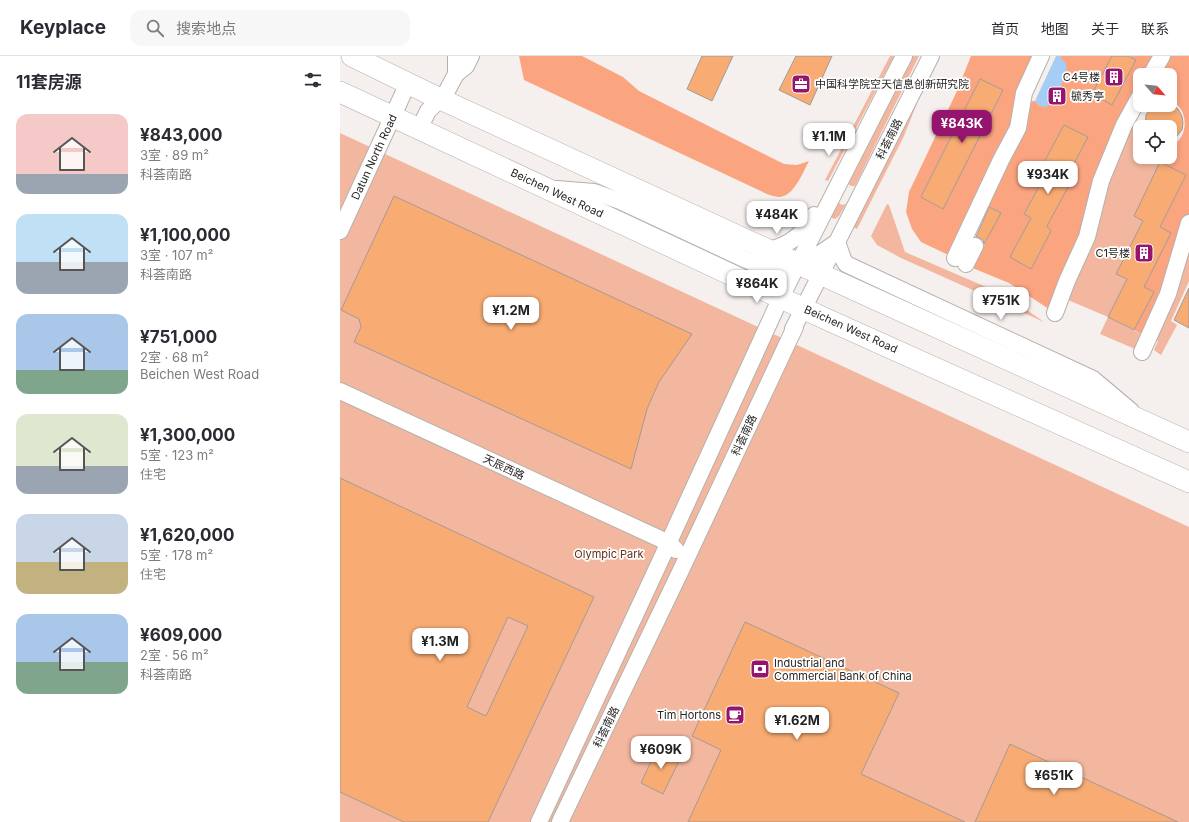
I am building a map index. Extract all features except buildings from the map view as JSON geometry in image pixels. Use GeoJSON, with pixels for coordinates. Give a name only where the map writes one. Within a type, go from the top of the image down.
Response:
{"type":"FeatureCollection","features":[{"type":"Feature","properties":{"kind":"main road"},"geometry":{"type":"LineString","coordinates":[[352,56],[798,264],[1189,442]]}},
{"type":"Feature","properties":{"kind":"main road","name":"Beichen West Road"},"geometry":{"type":"LineString","coordinates":[[340,92],[804,308],[1189,482]]}},
{"type":"Feature","properties":{"kind":"street"},"geometry":{"type":"LineString","coordinates":[[456,56],[456,74]]}},
{"type":"Feature","properties":{"kind":"street"},"geometry":{"type":"LineString","coordinates":[[419,129],[428,111],[446,93],[456,74],[466,66],[471,56]]}},
{"type":"Feature","properties":{"kind":"street","name":"科荟南路"},"geometry":{"type":"LineString","coordinates":[[539,822],[669,543],[781,297],[904,56]]}},
{"type":"Feature","properties":{"kind":"street","name":"科荟南路"},"geometry":{"type":"LineString","coordinates":[[560,822],[686,561],[804,308],[931,56]]}},
{"type":"Feature","properties":{"kind":"street"},"geometry":{"type":"LineString","coordinates":[[975,246],[960,261],[1001,160],[1018,128],[1024,93],[1041,56]]}},
{"type":"Feature","properties":{"kind":"street"},"geometry":{"type":"LineString","coordinates":[[1156,68],[1162,56]]}},
{"type":"Feature","properties":{"kind":"street"},"geometry":{"type":"LineString","coordinates":[[768,250],[780,247],[803,231],[810,224],[873,103],[894,75]]}},
{"type":"Feature","properties":{"kind":"street","name":"Datun North Road"},"geometry":{"type":"LineString","coordinates":[[340,231],[394,117],[408,83]]}},
{"type":"Feature","properties":{"kind":"street"},"geometry":{"type":"LineString","coordinates":[[1055,313],[1067,281],[1087,237],[1101,181],[1124,125],[1133,109]]}},
{"type":"Feature","properties":{"kind":"street"},"geometry":{"type":"LineString","coordinates":[[839,184],[841,192],[847,196],[852,197],[861,195]]}},
{"type":"Feature","properties":{"kind":"street"},"geometry":{"type":"LineString","coordinates":[[545,188],[594,192],[620,201],[764,268],[777,271],[790,269],[821,253],[838,242],[846,264],[1093,379],[1141,420]]}},
{"type":"Feature","properties":{"kind":"street"},"geometry":{"type":"LineString","coordinates":[[1142,352],[1168,294],[1189,223]]}},
{"type":"Feature","properties":{"kind":"street"},"geometry":{"type":"LineString","coordinates":[[771,318],[799,287],[812,283],[828,285],[864,294]]}},
{"type":"Feature","properties":{"kind":"street","name":"天辰西路"},"geometry":{"type":"LineString","coordinates":[[340,391],[669,543],[686,561]]}},
{"type":"Feature","properties":{"kind":"street","name":"天辰西路"},"geometry":{"type":"LineString","coordinates":[[669,543],[694,543]]}},
{"type":"Feature","properties":{"kind":"green space"},"geometry":{"type":"Polygon","coordinates":[[[890,56],[894,56],[828,181],[825,180],[890,56]]]}},
{"type":"Feature","properties":{"kind":"green space"},"geometry":{"type":"Polygon","coordinates":[[[909,56],[919,56],[855,186],[851,186],[848,184],[847,180],[909,56]]]}},
{"type":"Feature","properties":{"kind":"green space"},"geometry":{"type":"Polygon","coordinates":[[[925,83],[904,136],[857,229],[853,227],[925,83]]]}},
{"type":"Feature","properties":{"kind":"green space"},"geometry":{"type":"Polygon","coordinates":[[[1134,114],[1133,164],[1160,164],[1134,216],[1143,221],[1117,274],[1127,279],[1108,317],[1061,297],[1134,114]]]}},
{"type":"Feature","properties":{"kind":"green space","name":"Olympic Park"},"geometry":{"type":"Polygon","coordinates":[[[340,133],[1189,527],[1189,822],[340,822],[340,133]]]}},
{"type":"Feature","properties":{"kind":"green space"},"geometry":{"type":"Polygon","coordinates":[[[838,200],[842,205],[846,204],[839,216],[835,219],[832,218],[831,215],[838,200]]]}},
{"type":"Feature","properties":{"kind":"green space"},"geometry":{"type":"Polygon","coordinates":[[[887,204],[889,205],[905,252],[1007,296],[1044,322],[901,258],[877,245],[871,236],[887,204]]]}},
{"type":"Feature","properties":{"kind":"green space"},"geometry":{"type":"Polygon","coordinates":[[[1189,223],[1189,281],[1171,321],[1177,325],[1161,355],[1154,350],[1158,341],[1149,338],[1142,352],[1100,334],[1108,317],[1148,338],[1189,223]]]}},
{"type":"Feature","properties":{"kind":"shaded area"},"geometry":{"type":"Polygon","coordinates":[[[519,56],[582,56],[623,77],[639,91],[784,164],[797,165],[809,161],[798,183],[785,196],[780,197],[767,194],[524,80],[519,56]]]}},
{"type":"Feature","properties":{"kind":"shaded area"},"geometry":{"type":"Polygon","coordinates":[[[971,56],[1041,56],[1023,102],[1035,101],[1040,106],[1048,105],[1052,100],[1060,104],[1065,94],[1058,90],[1061,85],[1059,59],[1061,56],[1189,56],[1189,223],[1148,338],[1134,330],[1154,292],[1144,287],[1170,233],[1160,227],[1186,175],[1164,164],[1177,164],[1177,142],[1183,134],[1185,123],[1182,112],[1177,105],[1177,68],[1133,68],[1133,109],[1055,313],[1009,283],[975,269],[921,242],[912,229],[906,212],[909,192],[957,91],[971,56]],[[980,79],[921,197],[943,209],[1003,90],[980,79]],[[1064,125],[1040,170],[1046,174],[1024,214],[1031,218],[1010,257],[1031,269],[1051,231],[1047,226],[1067,187],[1063,184],[1087,137],[1064,125]],[[988,206],[969,242],[982,249],[1000,213],[988,206]]]}},
{"type":"Feature","properties":{"kind":"water"},"geometry":{"type":"Polygon","coordinates":[[[1056,56],[1061,56],[1060,58],[1064,61],[1067,69],[1066,73],[1058,90],[1054,88],[1049,98],[1052,100],[1046,107],[1040,106],[1035,101],[1056,56]]]}},
{"type":"Feature","properties":{"kind":"place","name":"C4号楼"},"geometry":{"type":"Point","coordinates":[1114,77]}},
{"type":"Feature","properties":{"kind":"place","name":"中国科学院空天信息创新研究院"},"geometry":{"type":"Point","coordinates":[801,84]}},
{"type":"Feature","properties":{"kind":"place","name":"毓秀亭"},"geometry":{"type":"Point","coordinates":[1057,96]}},
{"type":"Feature","properties":{"kind":"place","name":"C1号楼"},"geometry":{"type":"Point","coordinates":[1144,253]}},
{"type":"Feature","properties":{"kind":"place","name":"Industrial and Commercial Bank of China"},"geometry":{"type":"Point","coordinates":[760,669]}},
{"type":"Feature","properties":{"kind":"place","name":"Tim Hortons"},"geometry":{"type":"Point","coordinates":[735,715]}}]}
